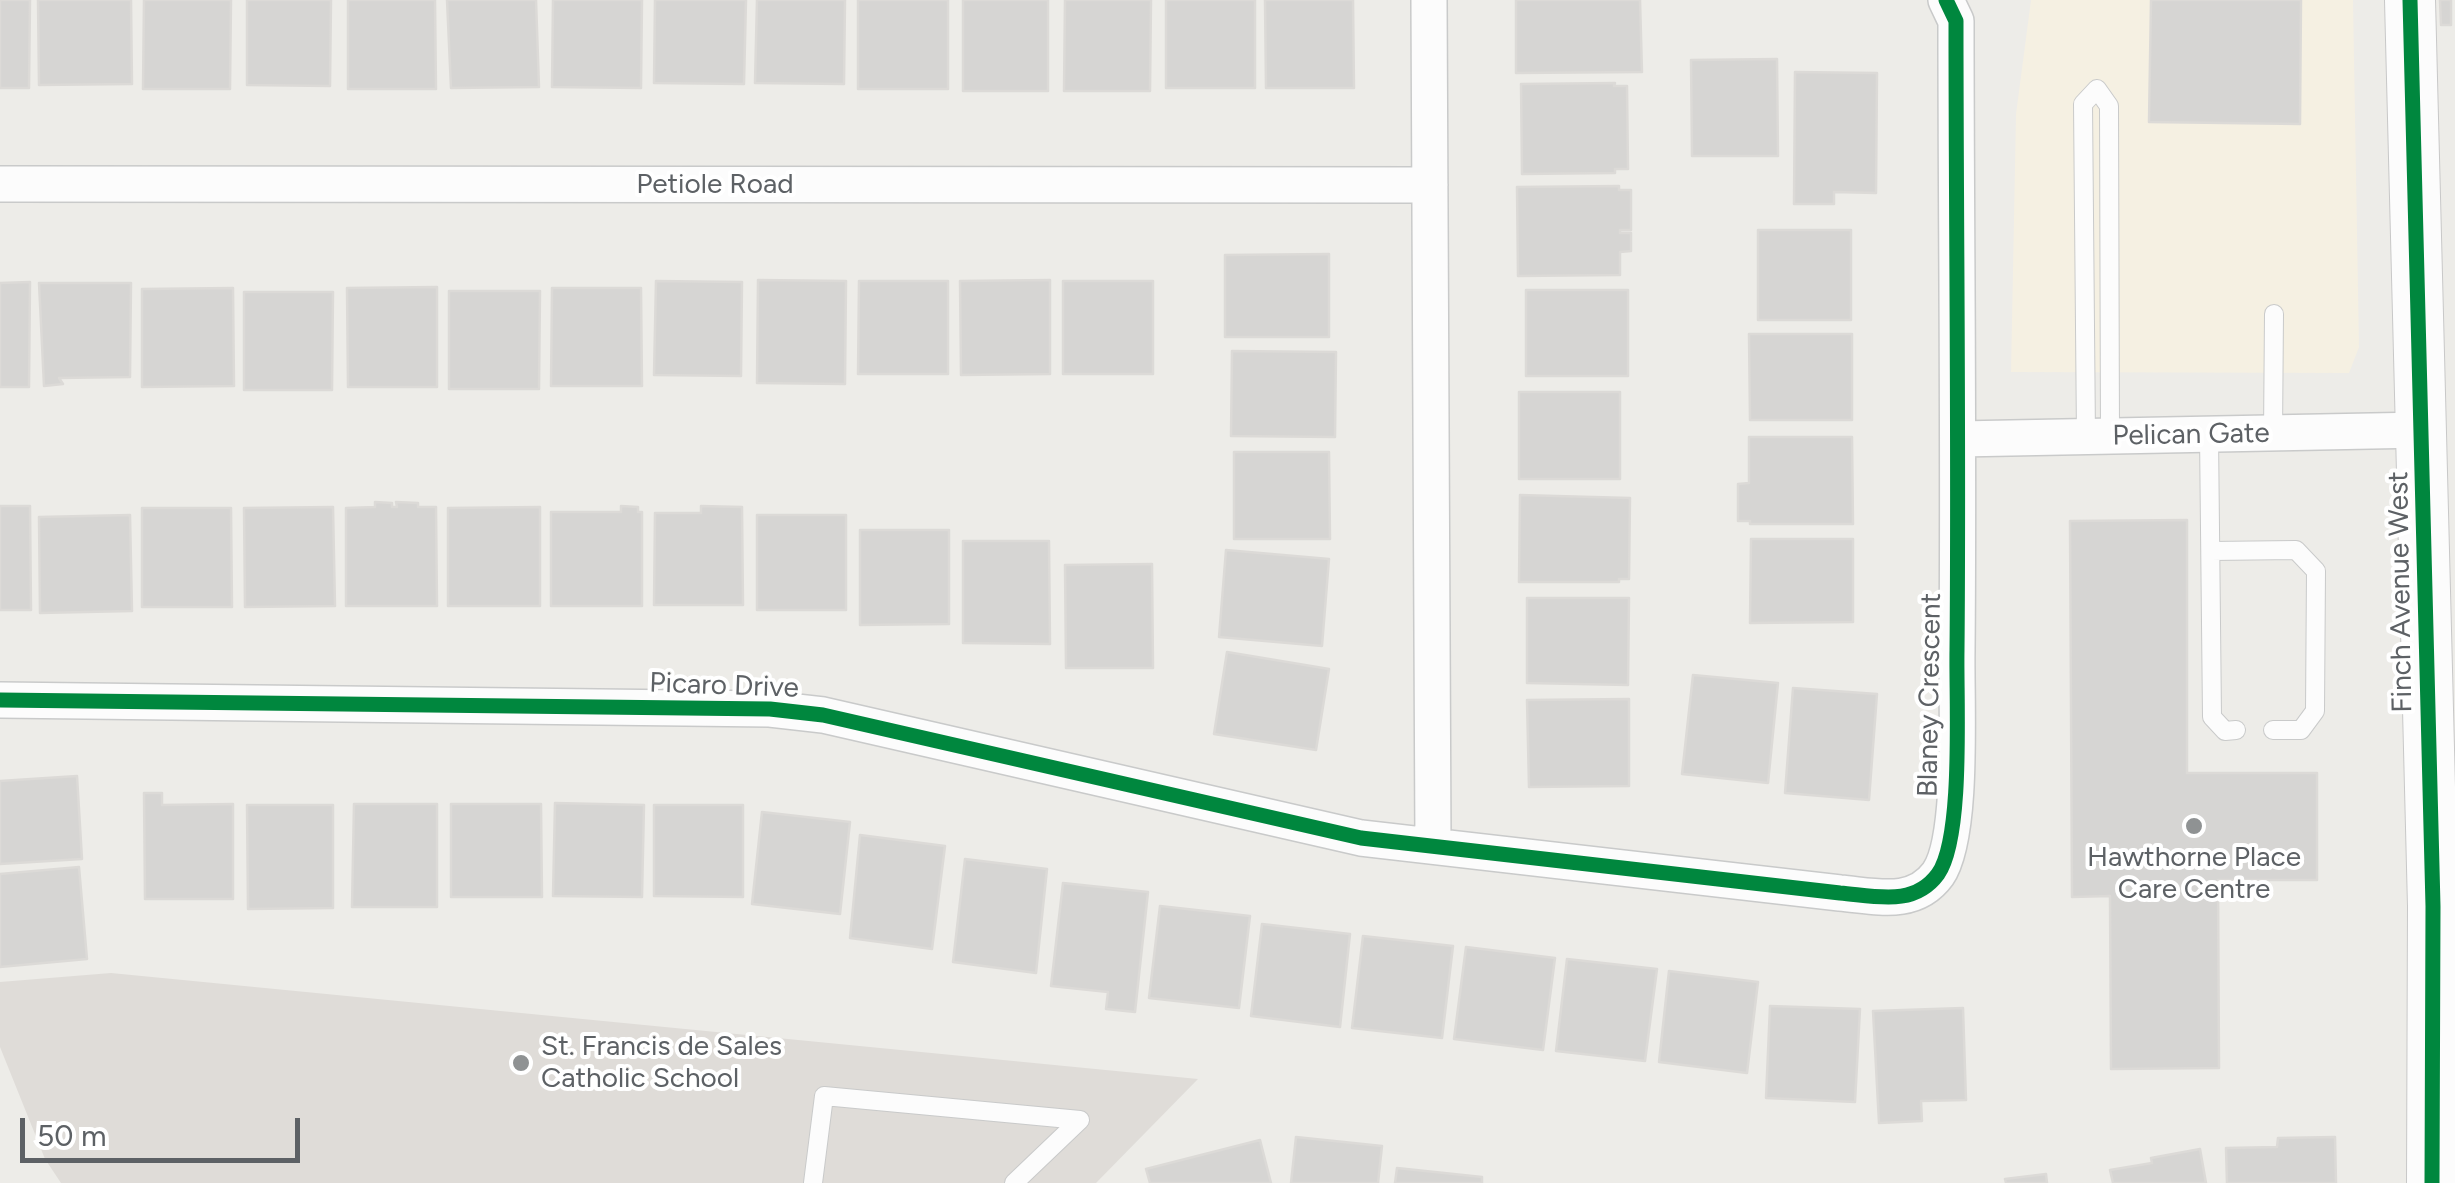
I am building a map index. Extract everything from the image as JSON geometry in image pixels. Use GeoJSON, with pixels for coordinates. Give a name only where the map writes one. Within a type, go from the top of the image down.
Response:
{"type":"FeatureCollection","features":[{"type":"Feature","properties":{"kind":"main road","name":"Finch Avenue West"},"geometry":{"type":"LineString","coordinates":[[2410,0],[2433,906],[2432,1183]]}},
{"type":"Feature","properties":{"kind":"street"},"geometry":{"type":"LineString","coordinates":[[1429,0],[1432,844]]}},
{"type":"Feature","properties":{"kind":"street","name":"Blaney Crescent"},"geometry":{"type":"LineString","coordinates":[[1432,844],[1900,898],[1922,892],[1940,872],[1951,842],[1956,760],[1959,439],[1956,21],[1946,0]]}},
{"type":"Feature","properties":{"kind":"street","name":"Petiole Road"},"geometry":{"type":"LineString","coordinates":[[0,184],[1430,185]]}},
{"type":"Feature","properties":{"kind":"street","name":"Pelican Gate"},"geometry":{"type":"LineString","coordinates":[[1959,439],[2423,430]]}},
{"type":"Feature","properties":{"kind":"street","name":"Picaro Drive"},"geometry":{"type":"LineString","coordinates":[[0,700],[770,709],[823,715],[1361,838],[1432,844]]}},
{"type":"Feature","properties":{"kind":"lane"},"geometry":{"type":"LineString","coordinates":[[2096,90],[2109,106],[2098,437],[2082,104],[2096,90]]}},
{"type":"Feature","properties":{"kind":"lane"},"geometry":{"type":"LineString","coordinates":[[2273,434],[2274,314]]}},
{"type":"Feature","properties":{"kind":"lane"},"geometry":{"type":"LineString","coordinates":[[2210,435],[2212,718],[2225,731],[2236,730]]}},
{"type":"Feature","properties":{"kind":"lane"},"geometry":{"type":"LineString","coordinates":[[2211,551],[2296,550],[2316,571],[2315,711],[2301,730],[2273,730]]}},
{"type":"Feature","properties":{"kind":"lane"},"geometry":{"type":"LineString","coordinates":[[813,1183],[824,1096],[1080,1120],[1014,1183]]}},
{"type":"Feature","properties":{"kind":"shaded area"},"geometry":{"type":"Polygon","coordinates":[[[2031,0],[2353,0],[2359,347],[2349,373],[2011,372],[2016,114],[2031,0]]]}},
{"type":"Feature","properties":{"kind":"shaded area","name":"St. Francis de Sales Catholic School"},"geometry":{"type":"Polygon","coordinates":[[[111,973],[1198,1079],[1096,1183],[61,1183],[45,1159],[0,1047],[0,982],[111,973]]]}},
{"type":"Feature","properties":{"kind":"building"},"geometry":{"type":"Polygon","coordinates":[[[0,0],[30,0],[29,88],[0,88],[0,0]]]}},
{"type":"Feature","properties":{"kind":"building"},"geometry":{"type":"Polygon","coordinates":[[[38,0],[131,0],[132,84],[39,85],[38,0]]]}},
{"type":"Feature","properties":{"kind":"building"},"geometry":{"type":"Polygon","coordinates":[[[144,0],[231,0],[230,89],[143,89],[144,0]]]}},
{"type":"Feature","properties":{"kind":"building"},"geometry":{"type":"Polygon","coordinates":[[[247,0],[331,0],[330,86],[247,85],[247,0]]]}},
{"type":"Feature","properties":{"kind":"building"},"geometry":{"type":"Polygon","coordinates":[[[348,0],[435,0],[436,89],[348,89],[348,0]]]}},
{"type":"Feature","properties":{"kind":"building"},"geometry":{"type":"Polygon","coordinates":[[[447,0],[536,0],[539,87],[451,88],[447,0]]]}},
{"type":"Feature","properties":{"kind":"building"},"geometry":{"type":"Polygon","coordinates":[[[553,0],[642,0],[641,88],[552,87],[553,0]]]}},
{"type":"Feature","properties":{"kind":"building"},"geometry":{"type":"Polygon","coordinates":[[[655,0],[746,0],[744,84],[654,83],[655,0]]]}},
{"type":"Feature","properties":{"kind":"building"},"geometry":{"type":"Polygon","coordinates":[[[757,0],[845,0],[844,84],[755,83],[757,0]]]}},
{"type":"Feature","properties":{"kind":"building"},"geometry":{"type":"Polygon","coordinates":[[[858,0],[948,0],[948,89],[858,89],[858,0]]]}},
{"type":"Feature","properties":{"kind":"building"},"geometry":{"type":"Polygon","coordinates":[[[963,0],[1048,0],[1048,91],[963,91],[963,0]]]}},
{"type":"Feature","properties":{"kind":"building"},"geometry":{"type":"Polygon","coordinates":[[[1065,0],[1151,0],[1150,91],[1064,91],[1065,0]]]}},
{"type":"Feature","properties":{"kind":"building"},"geometry":{"type":"Polygon","coordinates":[[[1166,0],[1255,0],[1255,88],[1166,88],[1166,0]]]}},
{"type":"Feature","properties":{"kind":"building"},"geometry":{"type":"Polygon","coordinates":[[[1265,0],[1353,0],[1354,88],[1266,88],[1265,0]]]}},
{"type":"Feature","properties":{"kind":"building"},"geometry":{"type":"Polygon","coordinates":[[[1516,0],[1640,0],[1642,72],[1516,73],[1516,0]]]}},
{"type":"Feature","properties":{"kind":"building"},"geometry":{"type":"Polygon","coordinates":[[[2151,0],[2301,0],[2300,124],[2149,122],[2151,0]]]}},
{"type":"Feature","properties":{"kind":"building"},"geometry":{"type":"Polygon","coordinates":[[[2440,0],[2451,0],[2451,25],[2441,25],[2440,0]]]}},
{"type":"Feature","properties":{"kind":"building"},"geometry":{"type":"Polygon","coordinates":[[[1777,59],[1778,156],[1692,156],[1691,60],[1777,59]]]}},
{"type":"Feature","properties":{"kind":"building"},"geometry":{"type":"Polygon","coordinates":[[[1795,72],[1877,73],[1876,193],[1834,192],[1834,204],[1794,204],[1795,72]]]}},
{"type":"Feature","properties":{"kind":"building"},"geometry":{"type":"Polygon","coordinates":[[[1615,83],[1614,86],[1627,86],[1628,169],[1615,169],[1615,173],[1522,174],[1521,84],[1615,83]]]}},
{"type":"Feature","properties":{"kind":"building"},"geometry":{"type":"Polygon","coordinates":[[[1619,186],[1619,190],[1631,190],[1631,230],[1620,233],[1631,233],[1631,251],[1620,252],[1620,275],[1518,276],[1517,187],[1619,186]]]}},
{"type":"Feature","properties":{"kind":"building"},"geometry":{"type":"Polygon","coordinates":[[[1758,230],[1851,230],[1851,320],[1758,320],[1758,230]]]}},
{"type":"Feature","properties":{"kind":"building"},"geometry":{"type":"Polygon","coordinates":[[[1329,254],[1329,337],[1225,337],[1225,255],[1329,254]]]}},
{"type":"Feature","properties":{"kind":"building"},"geometry":{"type":"Polygon","coordinates":[[[758,280],[846,281],[845,384],[757,383],[758,280]]]}},
{"type":"Feature","properties":{"kind":"building"},"geometry":{"type":"Polygon","coordinates":[[[1050,280],[1050,374],[961,375],[960,281],[1050,280]]]}},
{"type":"Feature","properties":{"kind":"building"},"geometry":{"type":"Polygon","coordinates":[[[656,281],[742,282],[741,376],[654,375],[656,281]]]}},
{"type":"Feature","properties":{"kind":"building"},"geometry":{"type":"Polygon","coordinates":[[[859,281],[948,281],[948,374],[858,374],[859,281]]]}},
{"type":"Feature","properties":{"kind":"building"},"geometry":{"type":"Polygon","coordinates":[[[1063,281],[1153,281],[1153,374],[1063,374],[1063,281]]]}},
{"type":"Feature","properties":{"kind":"building"},"geometry":{"type":"Polygon","coordinates":[[[30,282],[29,387],[0,387],[0,283],[30,282]]]}},
{"type":"Feature","properties":{"kind":"building"},"geometry":{"type":"Polygon","coordinates":[[[39,283],[131,283],[130,377],[59,378],[63,384],[44,386],[39,283]]]}},
{"type":"Feature","properties":{"kind":"building"},"geometry":{"type":"Polygon","coordinates":[[[437,287],[437,387],[348,387],[347,288],[437,287]]]}},
{"type":"Feature","properties":{"kind":"building"},"geometry":{"type":"Polygon","coordinates":[[[233,288],[234,386],[142,387],[142,289],[233,288]]]}},
{"type":"Feature","properties":{"kind":"building"},"geometry":{"type":"Polygon","coordinates":[[[552,288],[641,288],[642,386],[551,386],[552,288]]]}},
{"type":"Feature","properties":{"kind":"building"},"geometry":{"type":"Polygon","coordinates":[[[1526,290],[1628,290],[1628,376],[1526,376],[1526,290]]]}},
{"type":"Feature","properties":{"kind":"building"},"geometry":{"type":"Polygon","coordinates":[[[449,291],[540,291],[539,389],[449,389],[449,291]]]}},
{"type":"Feature","properties":{"kind":"building"},"geometry":{"type":"Polygon","coordinates":[[[244,292],[333,292],[332,390],[244,390],[244,292]]]}},
{"type":"Feature","properties":{"kind":"building"},"geometry":{"type":"Polygon","coordinates":[[[1749,334],[1852,334],[1852,420],[1750,420],[1749,334]]]}},
{"type":"Feature","properties":{"kind":"building"},"geometry":{"type":"Polygon","coordinates":[[[1232,351],[1336,352],[1335,437],[1231,436],[1232,351]]]}},
{"type":"Feature","properties":{"kind":"building"},"geometry":{"type":"Polygon","coordinates":[[[1519,392],[1620,392],[1620,479],[1519,479],[1519,392]]]}},
{"type":"Feature","properties":{"kind":"building"},"geometry":{"type":"Polygon","coordinates":[[[1749,437],[1852,437],[1853,524],[1738,521],[1738,484],[1749,483],[1749,437]]]}},
{"type":"Feature","properties":{"kind":"building"},"geometry":{"type":"Polygon","coordinates":[[[1234,452],[1329,452],[1330,539],[1234,539],[1234,452]]]}},
{"type":"Feature","properties":{"kind":"building"},"geometry":{"type":"Polygon","coordinates":[[[1520,495],[1630,498],[1629,579],[1519,582],[1520,495]]]}},
{"type":"Feature","properties":{"kind":"building"},"geometry":{"type":"Polygon","coordinates":[[[375,502],[392,503],[392,507],[397,507],[396,502],[436,507],[437,606],[346,606],[346,508],[375,507],[375,502]]]}},
{"type":"Feature","properties":{"kind":"building"},"geometry":{"type":"Polygon","coordinates":[[[0,506],[30,506],[31,610],[0,610],[0,506]]]}},
{"type":"Feature","properties":{"kind":"building"},"geometry":{"type":"Polygon","coordinates":[[[621,506],[638,507],[638,512],[642,512],[642,606],[551,606],[551,512],[621,512],[621,506]]]}},
{"type":"Feature","properties":{"kind":"building"},"geometry":{"type":"Polygon","coordinates":[[[701,506],[742,507],[743,605],[654,605],[655,513],[701,513],[701,506]]]}},
{"type":"Feature","properties":{"kind":"building"},"geometry":{"type":"Polygon","coordinates":[[[333,507],[335,606],[245,607],[244,508],[333,507]]]}},
{"type":"Feature","properties":{"kind":"building"},"geometry":{"type":"Polygon","coordinates":[[[540,507],[540,606],[448,606],[448,508],[540,507]]]}},
{"type":"Feature","properties":{"kind":"building"},"geometry":{"type":"Polygon","coordinates":[[[142,508],[231,508],[232,607],[142,607],[142,508]]]}},
{"type":"Feature","properties":{"kind":"building"},"geometry":{"type":"Polygon","coordinates":[[[130,515],[132,611],[40,613],[39,517],[130,515]]]}},
{"type":"Feature","properties":{"kind":"building"},"geometry":{"type":"Polygon","coordinates":[[[757,515],[846,515],[846,610],[757,610],[757,515]]]}},
{"type":"Feature","properties":{"kind":"building","name":"Hawthorne Place Care Centre"},"geometry":{"type":"Polygon","coordinates":[[[2187,520],[2187,773],[2317,773],[2317,880],[2218,880],[2219,1068],[2111,1069],[2110,896],[2072,897],[2070,521],[2187,520]]]}},
{"type":"Feature","properties":{"kind":"building"},"geometry":{"type":"Polygon","coordinates":[[[860,530],[949,530],[949,624],[860,625],[860,530]]]}},
{"type":"Feature","properties":{"kind":"building"},"geometry":{"type":"Polygon","coordinates":[[[1751,539],[1853,539],[1853,622],[1750,623],[1751,539]]]}},
{"type":"Feature","properties":{"kind":"building"},"geometry":{"type":"Polygon","coordinates":[[[963,541],[1049,541],[1050,644],[963,643],[963,541]]]}},
{"type":"Feature","properties":{"kind":"building"},"geometry":{"type":"Polygon","coordinates":[[[1226,550],[1329,559],[1322,646],[1219,637],[1226,550]]]}},
{"type":"Feature","properties":{"kind":"building"},"geometry":{"type":"Polygon","coordinates":[[[1152,564],[1153,668],[1066,668],[1065,565],[1152,564]]]}},
{"type":"Feature","properties":{"kind":"building"},"geometry":{"type":"Polygon","coordinates":[[[1527,598],[1629,598],[1628,685],[1527,683],[1527,598]]]}},
{"type":"Feature","properties":{"kind":"building"},"geometry":{"type":"Polygon","coordinates":[[[1227,652],[1329,669],[1316,750],[1214,734],[1227,652]]]}},
{"type":"Feature","properties":{"kind":"building"},"geometry":{"type":"Polygon","coordinates":[[[1693,675],[1778,683],[1768,783],[1682,774],[1693,675]]]}},
{"type":"Feature","properties":{"kind":"building"},"geometry":{"type":"Polygon","coordinates":[[[1793,688],[1877,694],[1869,800],[1785,793],[1793,688]]]}},
{"type":"Feature","properties":{"kind":"building"},"geometry":{"type":"Polygon","coordinates":[[[1629,699],[1629,786],[1529,787],[1527,700],[1629,699]]]}},
{"type":"Feature","properties":{"kind":"building"},"geometry":{"type":"Polygon","coordinates":[[[77,776],[82,859],[0,864],[0,781],[77,776]]]}},
{"type":"Feature","properties":{"kind":"building"},"geometry":{"type":"Polygon","coordinates":[[[144,793],[162,793],[162,805],[233,804],[233,899],[145,899],[144,793]]]}},
{"type":"Feature","properties":{"kind":"building"},"geometry":{"type":"Polygon","coordinates":[[[555,803],[644,805],[642,897],[553,896],[555,803]]]}},
{"type":"Feature","properties":{"kind":"building"},"geometry":{"type":"Polygon","coordinates":[[[354,804],[437,804],[437,907],[352,907],[354,804]]]}},
{"type":"Feature","properties":{"kind":"building"},"geometry":{"type":"Polygon","coordinates":[[[451,804],[541,804],[542,897],[451,897],[451,804]]]}},
{"type":"Feature","properties":{"kind":"building"},"geometry":{"type":"Polygon","coordinates":[[[247,805],[333,805],[333,908],[248,909],[247,805]]]}},
{"type":"Feature","properties":{"kind":"building"},"geometry":{"type":"Polygon","coordinates":[[[654,805],[743,805],[743,897],[654,896],[654,805]]]}},
{"type":"Feature","properties":{"kind":"building"},"geometry":{"type":"Polygon","coordinates":[[[762,812],[850,822],[840,914],[752,904],[762,812]]]}},
{"type":"Feature","properties":{"kind":"building"},"geometry":{"type":"Polygon","coordinates":[[[860,835],[945,846],[932,949],[850,938],[860,835]]]}},
{"type":"Feature","properties":{"kind":"building"},"geometry":{"type":"Polygon","coordinates":[[[965,859],[1047,869],[1036,973],[953,962],[965,859]]]}},
{"type":"Feature","properties":{"kind":"building"},"geometry":{"type":"Polygon","coordinates":[[[79,867],[87,959],[0,967],[0,874],[79,867]]]}},
{"type":"Feature","properties":{"kind":"building"},"geometry":{"type":"Polygon","coordinates":[[[1063,883],[1148,892],[1135,1012],[1106,1009],[1108,992],[1051,986],[1063,883]]]}},
{"type":"Feature","properties":{"kind":"building"},"geometry":{"type":"Polygon","coordinates":[[[1160,906],[1250,916],[1239,1008],[1149,998],[1160,906]]]}},
{"type":"Feature","properties":{"kind":"building"},"geometry":{"type":"Polygon","coordinates":[[[1262,924],[1350,934],[1340,1027],[1251,1016],[1262,924]]]}},
{"type":"Feature","properties":{"kind":"building"},"geometry":{"type":"Polygon","coordinates":[[[1363,936],[1453,946],[1442,1038],[1352,1028],[1363,936]]]}},
{"type":"Feature","properties":{"kind":"building"},"geometry":{"type":"Polygon","coordinates":[[[1466,947],[1555,958],[1543,1050],[1454,1039],[1466,947]]]}},
{"type":"Feature","properties":{"kind":"building"},"geometry":{"type":"Polygon","coordinates":[[[1567,959],[1657,969],[1645,1061],[1556,1051],[1567,959]]]}},
{"type":"Feature","properties":{"kind":"building"},"geometry":{"type":"Polygon","coordinates":[[[1669,971],[1758,982],[1747,1073],[1659,1062],[1669,971]]]}},
{"type":"Feature","properties":{"kind":"building"},"geometry":{"type":"Polygon","coordinates":[[[1770,1006],[1860,1009],[1855,1102],[1766,1098],[1770,1006]]]}},
{"type":"Feature","properties":{"kind":"building"},"geometry":{"type":"Polygon","coordinates":[[[1963,1008],[1966,1100],[1921,1101],[1922,1121],[1879,1123],[1873,1011],[1963,1008]]]}},
{"type":"Feature","properties":{"kind":"building"},"geometry":{"type":"Polygon","coordinates":[[[1296,1137],[1382,1146],[1378,1183],[1291,1183],[1296,1137]]]}},
{"type":"Feature","properties":{"kind":"building"},"geometry":{"type":"Polygon","coordinates":[[[2335,1137],[2336,1183],[2227,1183],[2226,1148],[2277,1147],[2278,1138],[2335,1137]]]}},
{"type":"Feature","properties":{"kind":"building"},"geometry":{"type":"Polygon","coordinates":[[[1260,1140],[1271,1183],[1150,1183],[1146,1169],[1260,1140]]]}},
{"type":"Feature","properties":{"kind":"building"},"geometry":{"type":"Polygon","coordinates":[[[2200,1149],[2206,1183],[2113,1183],[2110,1170],[2200,1149]]]}},
{"type":"Feature","properties":{"kind":"building"},"geometry":{"type":"Polygon","coordinates":[[[1397,1168],[1482,1177],[1482,1183],[1395,1183],[1397,1168]]]}},
{"type":"Feature","properties":{"kind":"building"},"geometry":{"type":"Polygon","coordinates":[[[2046,1174],[2047,1183],[2006,1183],[2005,1179],[2046,1174]]]}},
{"type":"Feature","properties":{"kind":"cycle path"},"geometry":{"type":"LineString","coordinates":[[0,700],[770,709],[823,715],[1361,838],[1867,896],[1894,897],[1918,891],[1938,874],[1946,856],[1957,766],[1956,21],[1946,0]]}},
{"type":"Feature","properties":{"kind":"cycle path"},"geometry":{"type":"LineString","coordinates":[[2410,0],[2433,906],[2432,1183]]}},
{"type":"Feature","properties":{"kind":"place","name":"Hawthorne Place Care Centre"},"geometry":{"type":"Point","coordinates":[2194,826]}},
{"type":"Feature","properties":{"kind":"place","name":"St. Francis de Sales Catholic School"},"geometry":{"type":"Point","coordinates":[521,1063]}}]}
